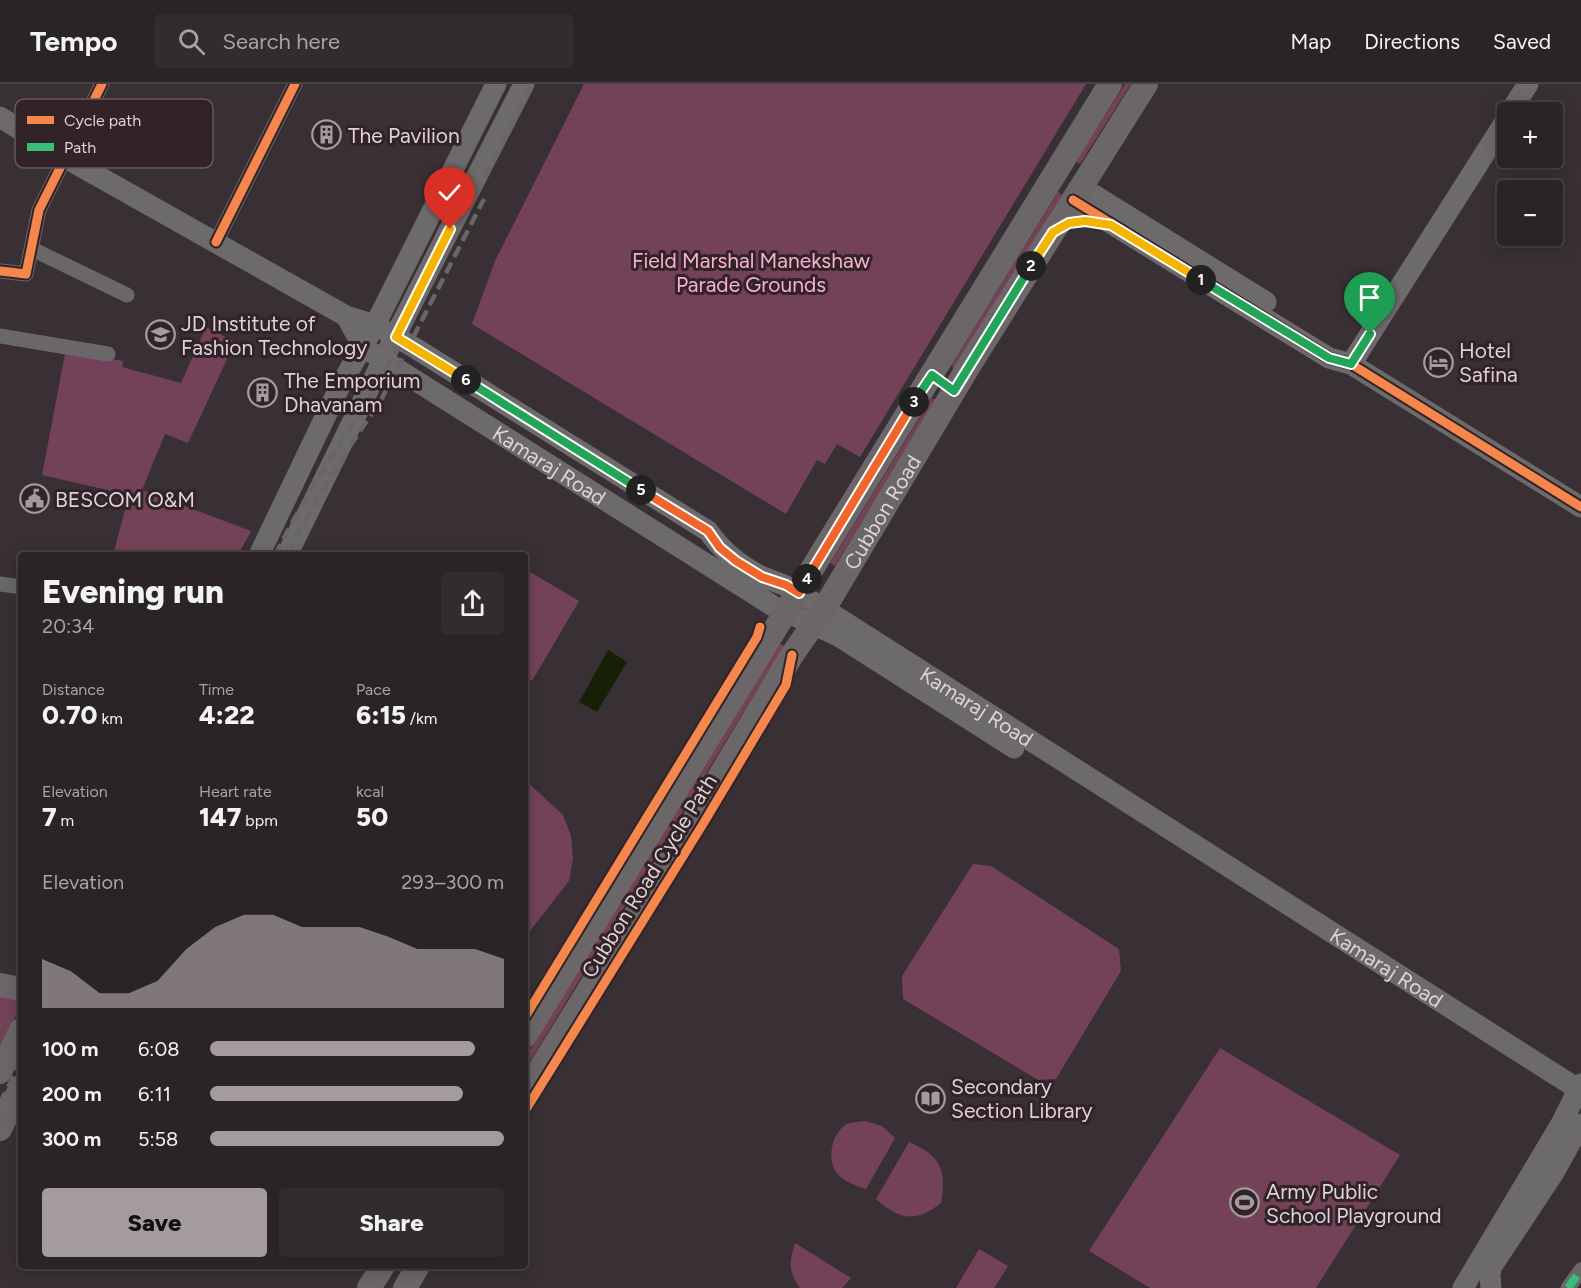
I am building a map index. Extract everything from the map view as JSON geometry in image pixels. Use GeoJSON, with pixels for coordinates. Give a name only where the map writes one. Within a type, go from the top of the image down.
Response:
{"type":"FeatureCollection","features":[{"type":"Feature","properties":{"kind":"main road"},"geometry":{"type":"LineString","coordinates":[[260,552],[340,386],[375,325],[496,84]]}},
{"type":"Feature","properties":{"kind":"main road"},"geometry":{"type":"LineString","coordinates":[[287,552],[524,84]]}},
{"type":"Feature","properties":{"kind":"main road","name":"Cubbon Road"},"geometry":{"type":"LineString","coordinates":[[528,1031],[1110,84]]}},
{"type":"Feature","properties":{"kind":"main road","name":"Cubbon Road"},"geometry":{"type":"LineString","coordinates":[[528,1088],[954,391],[1146,84]]}},
{"type":"Feature","properties":{"kind":"main road"},"geometry":{"type":"LineString","coordinates":[[1516,102],[1528,84]]}},
{"type":"Feature","properties":{"kind":"main road","name":"Kamaraj Road"},"geometry":{"type":"LineString","coordinates":[[0,117],[15,127]]}},
{"type":"Feature","properties":{"kind":"main road"},"geometry":{"type":"LineString","coordinates":[[1351,364],[1497,134]]}},
{"type":"Feature","properties":{"kind":"main road","name":"Kamaraj Road"},"geometry":{"type":"LineString","coordinates":[[82,168],[346,316],[375,325],[396,337],[708,531],[720,548],[736,561],[762,577],[786,585],[793,603]]}},
{"type":"Feature","properties":{"kind":"main road"},"geometry":{"type":"LineString","coordinates":[[1077,194],[1111,225],[1329,358],[1351,364],[1581,507]]}},
{"type":"Feature","properties":{"kind":"main road"},"geometry":{"type":"LineString","coordinates":[[1077,194],[1336,346],[1351,364]]}},
{"type":"Feature","properties":{"kind":"main road"},"geometry":{"type":"LineString","coordinates":[[1053,232],[1075,222],[1085,221],[1111,225]]}},
{"type":"Feature","properties":{"kind":"main road"},"geometry":{"type":"LineString","coordinates":[[346,316],[363,347]]}},
{"type":"Feature","properties":{"kind":"main road","name":"Kamaraj Road"},"geometry":{"type":"LineString","coordinates":[[363,347],[546,463],[818,617],[1579,1093]]}},
{"type":"Feature","properties":{"kind":"main road"},"geometry":{"type":"LineString","coordinates":[[932,375],[954,391]]}},
{"type":"Feature","properties":{"kind":"main road"},"geometry":{"type":"LineString","coordinates":[[546,463],[561,439]]}},
{"type":"Feature","properties":{"kind":"main road"},"geometry":{"type":"LineString","coordinates":[[0,969],[18,972]]}},
{"type":"Feature","properties":{"kind":"main road"},"geometry":{"type":"LineString","coordinates":[[0,986],[18,989]]}},
{"type":"Feature","properties":{"kind":"main road"},"geometry":{"type":"LineString","coordinates":[[0,1072],[18,1036]]}},
{"type":"Feature","properties":{"kind":"main road"},"geometry":{"type":"LineString","coordinates":[[1464,1288],[1579,1093]]}},
{"type":"Feature","properties":{"kind":"main road"},"geometry":{"type":"LineString","coordinates":[[0,1129],[18,1094]]}},
{"type":"Feature","properties":{"kind":"main road"},"geometry":{"type":"LineString","coordinates":[[1491,1288],[1492,1266],[1553,1174],[1581,1124]]}},
{"type":"Feature","properties":{"kind":"main road"},"geometry":{"type":"LineString","coordinates":[[369,1288],[381,1269]]}},
{"type":"Feature","properties":{"kind":"main road"},"geometry":{"type":"LineString","coordinates":[[405,1288],[416,1269]]}},
{"type":"Feature","properties":{"kind":"street"},"geometry":{"type":"LineString","coordinates":[[94,99],[102,84]]}},
{"type":"Feature","properties":{"kind":"street"},"geometry":{"type":"LineString","coordinates":[[216,242],[295,84]]}},
{"type":"Feature","properties":{"kind":"street"},"geometry":{"type":"LineString","coordinates":[[1,271],[26,274],[39,210],[59,168]]}},
{"type":"Feature","properties":{"kind":"street"},"geometry":{"type":"LineString","coordinates":[[32,249],[127,295]]}},
{"type":"Feature","properties":{"kind":"street"},"geometry":{"type":"LineString","coordinates":[[0,336],[108,354]]}},
{"type":"Feature","properties":{"kind":"street"},"geometry":{"type":"LineString","coordinates":[[0,584],[18,587]]}},
{"type":"Feature","properties":{"kind":"street"},"geometry":{"type":"LineString","coordinates":[[1568,1288],[1581,1270]]}},
{"type":"Feature","properties":{"kind":"green space","name":"Field Marshal Manekshaw Parade Grounds"},"geometry":{"type":"Polygon","coordinates":[[[584,84],[1086,84],[860,457],[837,444],[825,464],[817,460],[786,514],[472,324],[495,261],[584,84]]]}},
{"type":"Feature","properties":{"kind":"green space"},"geometry":{"type":"Polygon","coordinates":[[[1125,84],[1131,84],[1080,164],[1076,161],[1125,84]]]}},
{"type":"Feature","properties":{"kind":"green space"},"geometry":{"type":"Polygon","coordinates":[[[1058,192],[1062,195],[955,369],[951,366],[1058,192]]]}},
{"type":"Feature","properties":{"kind":"green space"},"geometry":{"type":"Polygon","coordinates":[[[206,327],[235,342],[188,443],[165,434],[142,490],[251,531],[240,552],[114,552],[129,495],[42,475],[65,354],[123,361],[122,367],[181,383],[206,327]]]}},
{"type":"Feature","properties":{"kind":"green space"},"geometry":{"type":"Polygon","coordinates":[[[932,398],[937,401],[835,566],[830,563],[932,398]]]}},
{"type":"Feature","properties":{"kind":"green space"},"geometry":{"type":"Polygon","coordinates":[[[528,571],[579,601],[532,681],[528,678],[528,571]]]}},
{"type":"Feature","properties":{"kind":"green space"},"geometry":{"type":"Polygon","coordinates":[[[779,643],[784,646],[528,1064],[528,1053],[779,643]]]}},
{"type":"Feature","properties":{"kind":"green space"},"geometry":{"type":"Polygon","coordinates":[[[528,783],[563,815],[571,836],[573,859],[569,881],[528,933],[528,783]]]}},
{"type":"Feature","properties":{"kind":"green space"},"geometry":{"type":"Polygon","coordinates":[[[973,864],[991,866],[1119,949],[1121,971],[1056,1079],[1038,1080],[903,999],[902,976],[973,864]]]}},
{"type":"Feature","properties":{"kind":"green space"},"geometry":{"type":"Polygon","coordinates":[[[0,991],[16,995],[18,1012],[0,1045],[0,991]]]}},
{"type":"Feature","properties":{"kind":"green space","name":"Army Public School Playground"},"geometry":{"type":"Polygon","coordinates":[[[1220,1048],[1400,1155],[1316,1288],[1150,1288],[1089,1251],[1220,1048]]]}},
{"type":"Feature","properties":{"kind":"green space"},"geometry":{"type":"Polygon","coordinates":[[[865,1121],[882,1126],[895,1138],[866,1189],[849,1183],[838,1174],[834,1168],[831,1153],[834,1140],[843,1127],[849,1123],[865,1121]]]}},
{"type":"Feature","properties":{"kind":"green space"},"geometry":{"type":"Polygon","coordinates":[[[909,1142],[928,1152],[934,1158],[942,1172],[943,1181],[941,1203],[915,1216],[900,1215],[876,1199],[909,1142]]]}},
{"type":"Feature","properties":{"kind":"green space"},"geometry":{"type":"Polygon","coordinates":[[[795,1243],[851,1278],[842,1288],[800,1288],[793,1276],[791,1266],[795,1243]]]}},
{"type":"Feature","properties":{"kind":"green space"},"geometry":{"type":"Polygon","coordinates":[[[979,1249],[1008,1266],[994,1288],[956,1288],[979,1249]]]}},
{"type":"Feature","properties":{"kind":"shaded area"},"geometry":{"type":"Polygon","coordinates":[[[608,650],[627,662],[597,712],[579,702],[608,650]]]}},
{"type":"Feature","properties":{"kind":"railway"},"geometry":{"type":"LineString","coordinates":[[277,552],[338,446],[373,395],[533,84]]}},
{"type":"Feature","properties":{"kind":"railway"},"geometry":{"type":"LineString","coordinates":[[289,552],[346,452],[381,400],[484,199]]}},
{"type":"Feature","properties":{"kind":"railway"},"geometry":{"type":"LineString","coordinates":[[0,1103],[18,1067]]}},
{"type":"Feature","properties":{"kind":"railway"},"geometry":{"type":"LineString","coordinates":[[0,1126],[18,1090]]}},
{"type":"Feature","properties":{"kind":"marked path"},"geometry":{"type":"LineString","coordinates":[[1568,1288],[1581,1270]]}},
{"type":"Feature","properties":{"kind":"cycle path"},"geometry":{"type":"LineString","coordinates":[[94,99],[102,84]]}},
{"type":"Feature","properties":{"kind":"cycle path"},"geometry":{"type":"LineString","coordinates":[[216,242],[295,84]]}},
{"type":"Feature","properties":{"kind":"cycle path"},"geometry":{"type":"LineString","coordinates":[[1,271],[26,274],[39,210],[60,168]]}},
{"type":"Feature","properties":{"kind":"cycle path"},"geometry":{"type":"LineString","coordinates":[[1073,200],[1329,358],[1351,364],[1581,507]]}},
{"type":"Feature","properties":{"kind":"cycle path"},"geometry":{"type":"LineString","coordinates":[[528,1012],[757,637],[760,627]]}},
{"type":"Feature","properties":{"kind":"cycle path","name":"Cubbon Road Cycle Path"},"geometry":{"type":"LineString","coordinates":[[528,1106],[703,824],[786,685],[792,655]]}},
{"type":"Feature","properties":{"kind":"place","name":"The Pavilion"},"geometry":{"type":"Point","coordinates":[327,135]}},
{"type":"Feature","properties":{"kind":"place","name":"JD Institute of Fashion Technology"},"geometry":{"type":"Point","coordinates":[160,335]}},
{"type":"Feature","properties":{"kind":"place","name":"Hotel Safina"},"geometry":{"type":"Point","coordinates":[1438,362]}},
{"type":"Feature","properties":{"kind":"place","name":"The Emporium Dhavanam"},"geometry":{"type":"Point","coordinates":[263,392]}},
{"type":"Feature","properties":{"kind":"place","name":"BESCOM O&M"},"geometry":{"type":"Point","coordinates":[34,499]}},
{"type":"Feature","properties":{"kind":"place","name":"Secondary Section Library"},"geometry":{"type":"Point","coordinates":[930,1098]}},
{"type":"Feature","properties":{"kind":"place","name":"Army Public School Playground"},"geometry":{"type":"Point","coordinates":[1245,1203]}},
{"type":"Feature","properties":{"kind":"route"},"geometry":{"type":"LineString","coordinates":[[450,229],[396,337],[708,531],[720,548],[736,561],[762,577],[786,585],[799,593],[932,375],[954,391],[1053,232],[1069,223],[1085,221],[1111,225],[1329,358],[1351,364],[1370,334]]}}]}
